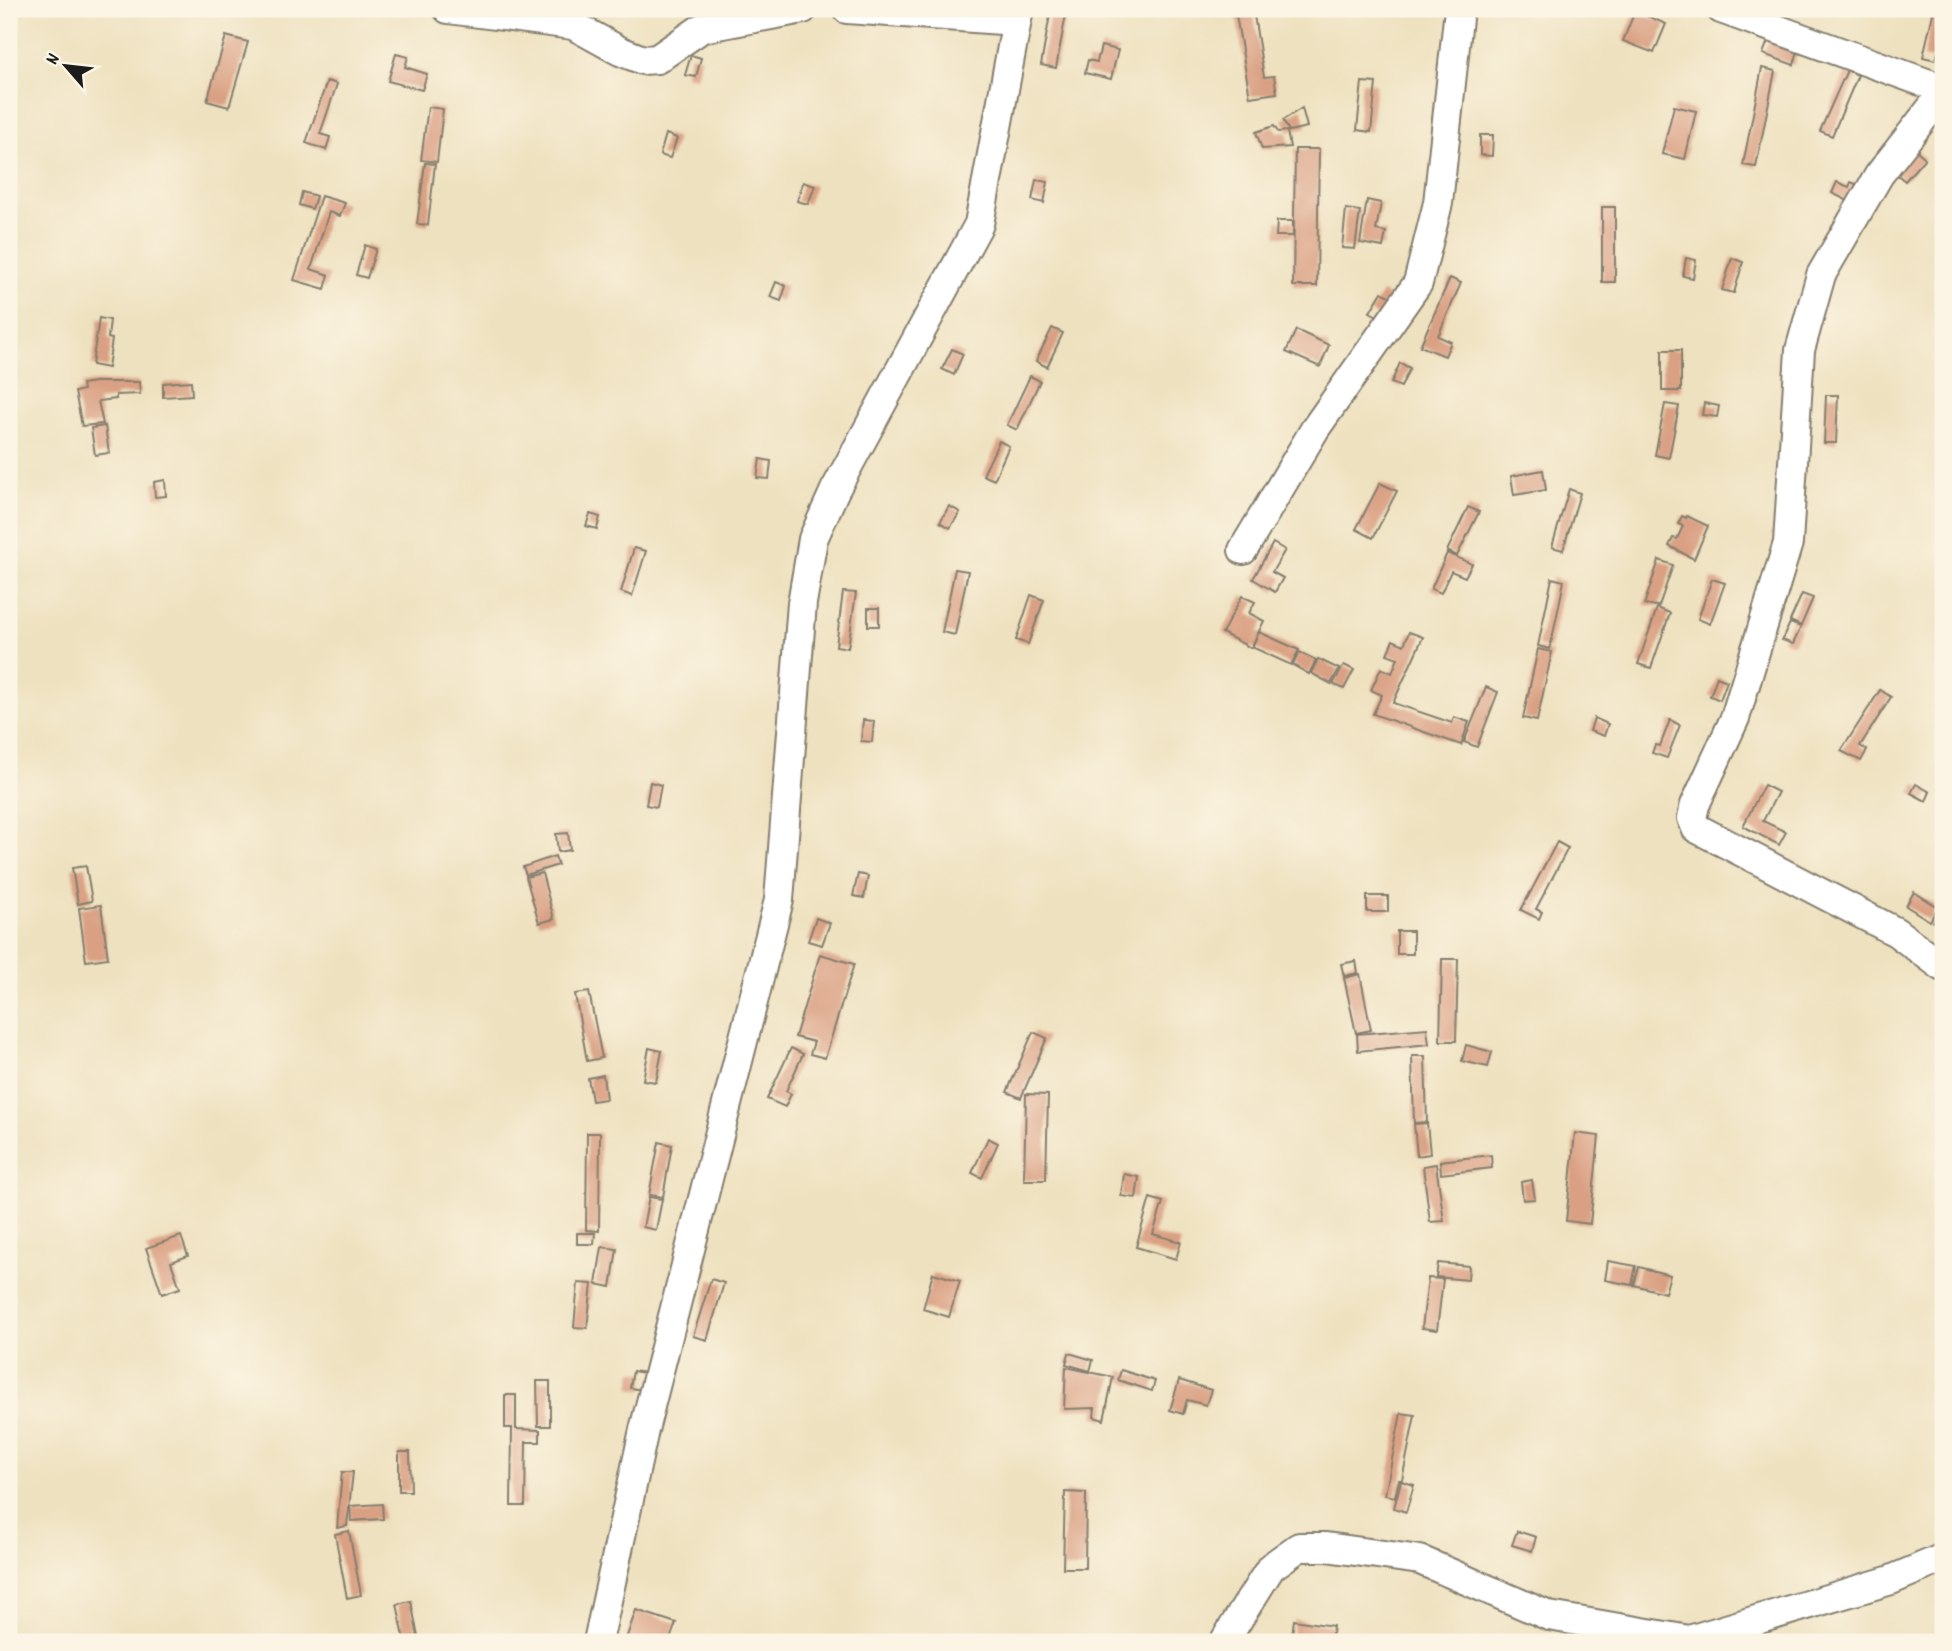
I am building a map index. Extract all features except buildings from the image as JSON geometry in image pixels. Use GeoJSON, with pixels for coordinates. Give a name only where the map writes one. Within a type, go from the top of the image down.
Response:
{"type":"FeatureCollection","features":[{"type":"Feature","properties":{"kind":"street"},"geometry":{"type":"LineString","coordinates":[[449,9],[573,25],[620,51],[643,60],[657,59],[702,28],[803,9]]}},
{"type":"Feature","properties":{"kind":"street"},"geometry":{"type":"LineString","coordinates":[[598,1642],[644,1430],[779,900],[802,603],[813,539],[835,490],[979,224],[1018,15],[848,9]]}},
{"type":"Feature","properties":{"kind":"street"},"geometry":{"type":"LineString","coordinates":[[1243,550],[1315,429],[1418,283],[1438,203],[1459,9]]}},
{"type":"Feature","properties":{"kind":"street"},"geometry":{"type":"LineString","coordinates":[[1721,9],[1943,91],[1878,175],[1821,275],[1800,350],[1788,543],[1735,718],[1695,805],[1692,818],[1696,828],[1896,932],[1943,967]]}},
{"type":"Feature","properties":{"kind":"street"},"geometry":{"type":"LineString","coordinates":[[1224,1642],[1271,1567],[1299,1547],[1326,1547],[1420,1560],[1549,1616],[1689,1640],[1891,1580],[1943,1558]]}}]}
